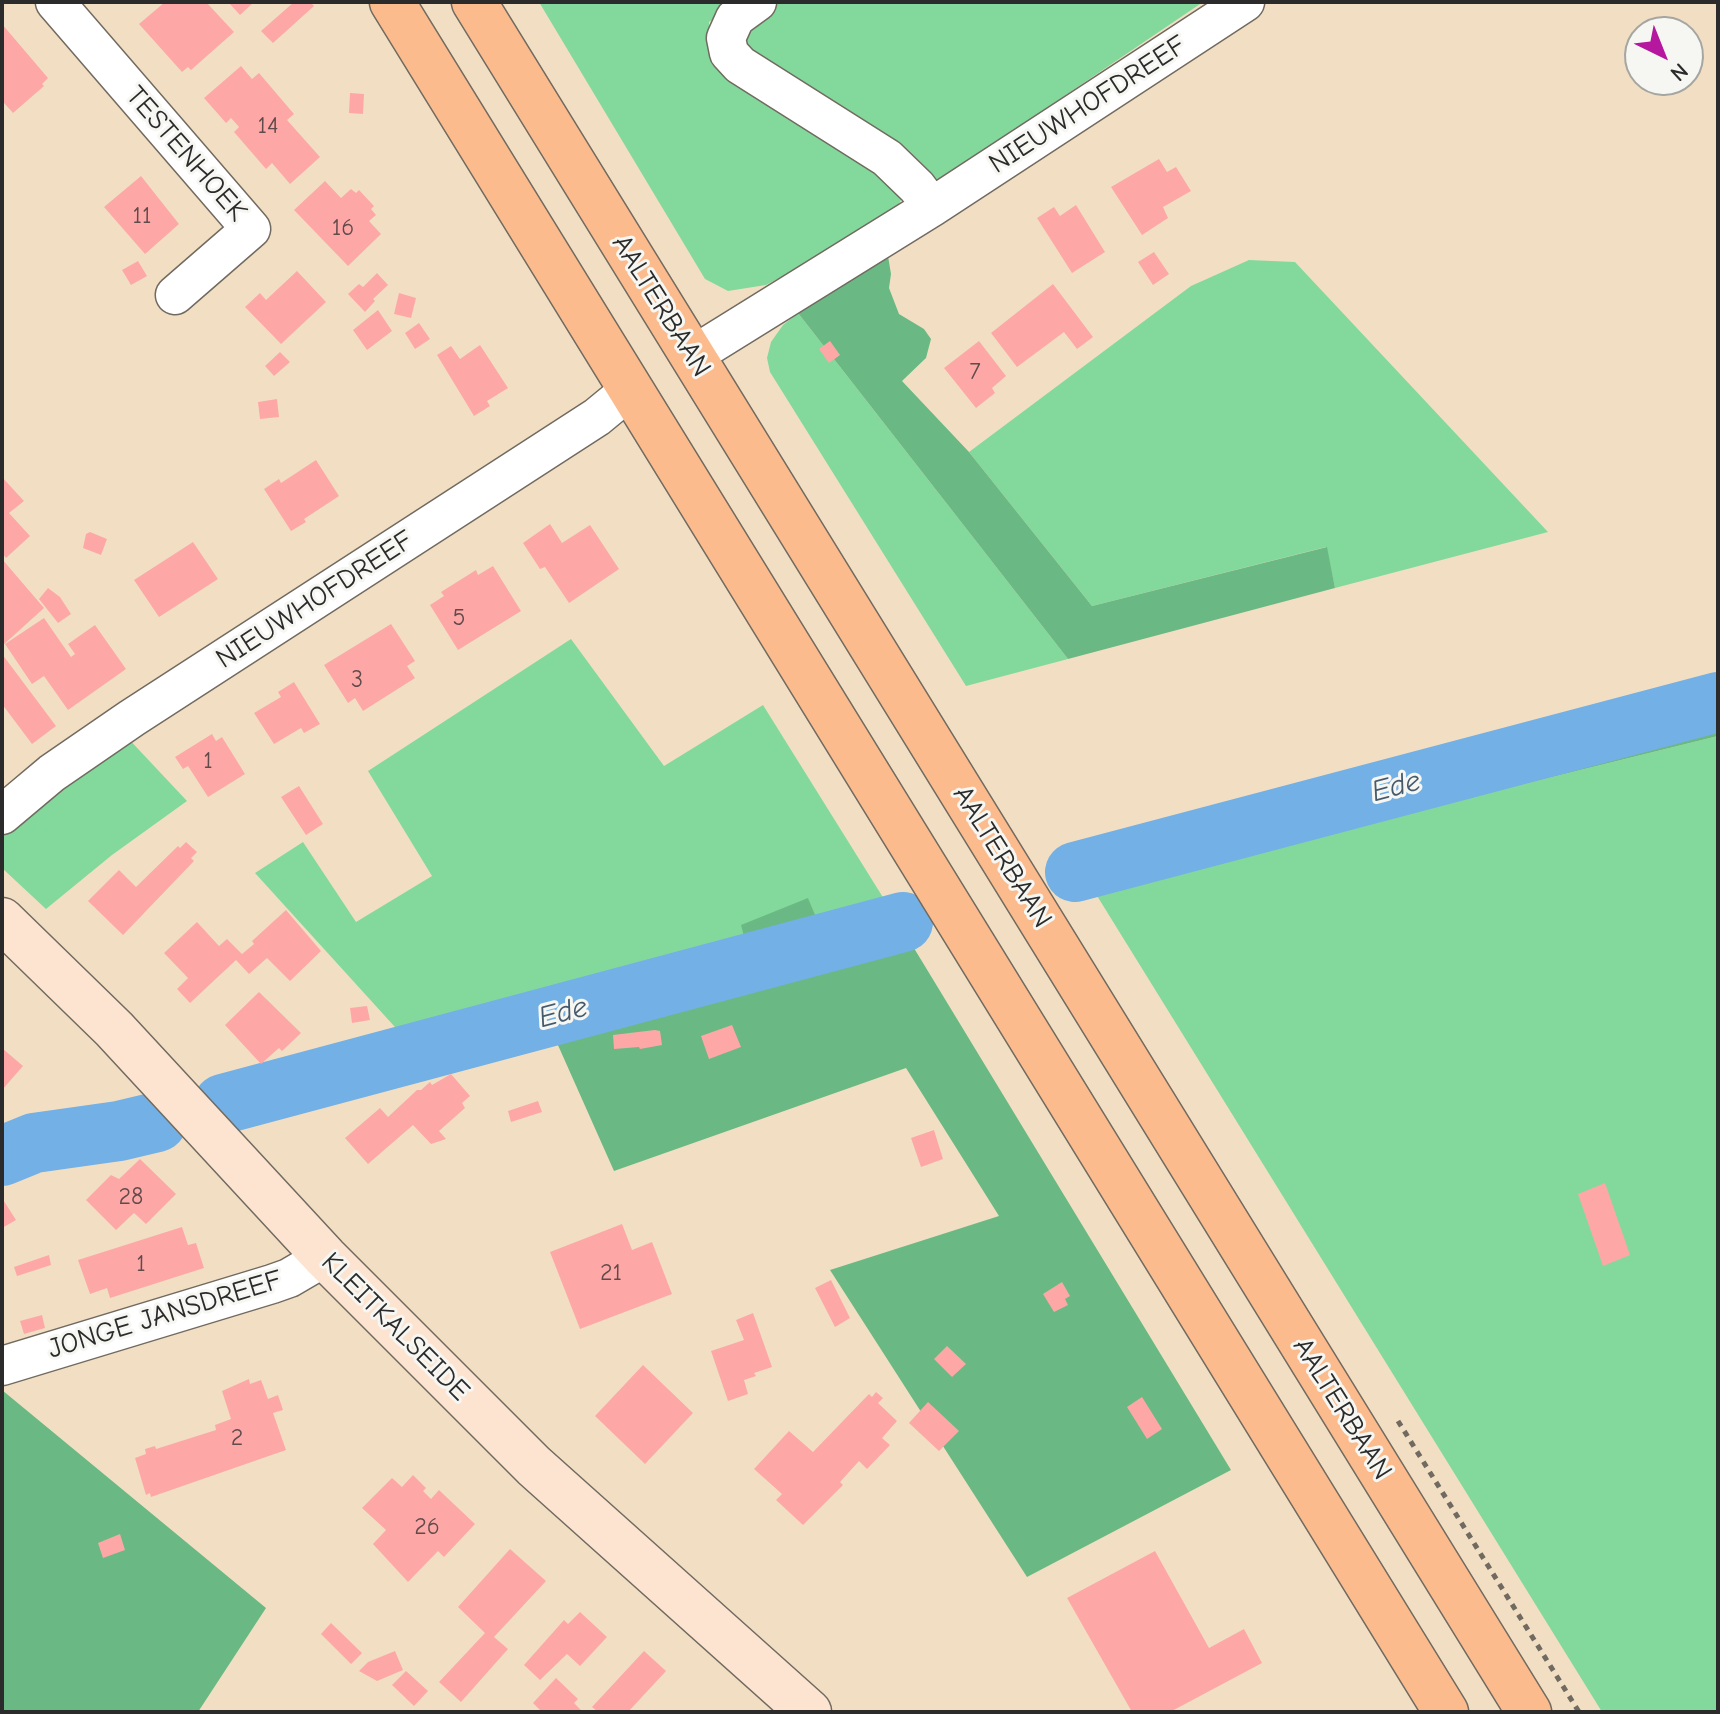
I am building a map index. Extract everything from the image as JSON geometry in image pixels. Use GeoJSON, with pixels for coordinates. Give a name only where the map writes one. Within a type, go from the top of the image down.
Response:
{"type":"FeatureCollection","features":[{"type":"Feature","properties":{"kind":"highway"},"geometry":{"type":"LineString","coordinates":[[392,2],[1446,1712]]}},
{"type":"Feature","properties":{"kind":"highway","name":"AALTERBAAN"},"geometry":{"type":"LineString","coordinates":[[474,2],[1529,1712]]}},
{"type":"Feature","properties":{"kind":"street","name":"TESTENHOEK"},"geometry":{"type":"LineString","coordinates":[[55,2],[251,229],[175,295]]}},
{"type":"Feature","properties":{"kind":"street"},"geometry":{"type":"LineString","coordinates":[[757,2],[735,18],[726,38],[729,53],[740,65],[887,158],[910,179],[932,207]]}},
{"type":"Feature","properties":{"kind":"street","name":"NIEUWHOFDREEF"},"geometry":{"type":"LineString","coordinates":[[692,356],[932,207],[1245,2]]}},
{"type":"Feature","properties":{"kind":"street","name":"NIEUWHOFDREEF"},"geometry":{"type":"LineString","coordinates":[[2,815],[52,773],[132,718],[597,417],[631,389]]}},
{"type":"Feature","properties":{"kind":"street","name":"KLEITKALSEIDE"},"geometry":{"type":"LineString","coordinates":[[2,920],[114,1029],[325,1257],[534,1466],[809,1712]]}},
{"type":"Feature","properties":{"kind":"street","name":"JONGE JANSDREEF"},"geometry":{"type":"LineString","coordinates":[[2,1366],[272,1284],[325,1257]]}},
{"type":"Feature","properties":{"kind":"green space"},"geometry":{"type":"Polygon","coordinates":[[[539,2],[739,2],[709,22],[709,39],[904,194],[899,204],[820,257],[766,285],[728,291],[705,279],[539,2]]]}},
{"type":"Feature","properties":{"kind":"green space"},"geometry":{"type":"Polygon","coordinates":[[[767,2],[1203,2],[936,183],[742,53],[741,21],[767,2]]]}},
{"type":"Feature","properties":{"kind":"green space"},"geometry":{"type":"Polygon","coordinates":[[[888,256],[891,274],[889,288],[899,314],[924,329],[931,339],[926,358],[902,381],[969,452],[1092,606],[1327,547],[1335,588],[1068,659],[798,313],[888,256]]]}},
{"type":"Feature","properties":{"kind":"green space"},"geometry":{"type":"Polygon","coordinates":[[[1249,260],[1295,262],[1548,532],[1335,588],[1326,547],[1092,606],[969,452],[1191,286],[1249,260]]]}},
{"type":"Feature","properties":{"kind":"green space"},"geometry":{"type":"Polygon","coordinates":[[[798,313],[1068,659],[966,686],[770,372],[767,358],[771,342],[783,325],[798,313]]]}},
{"type":"Feature","properties":{"kind":"green space"},"geometry":{"type":"Polygon","coordinates":[[[571,639],[664,766],[763,705],[889,907],[822,931],[808,899],[752,963],[414,1048],[255,873],[303,842],[356,922],[432,876],[368,771],[571,639]]]}},
{"type":"Feature","properties":{"kind":"green space"},"geometry":{"type":"Polygon","coordinates":[[[1718,689],[1718,736],[1277,845],[1266,807],[1718,689]]]}},
{"type":"Feature","properties":{"kind":"green space"},"geometry":{"type":"Polygon","coordinates":[[[125,735],[187,801],[112,855],[46,909],[2,868],[2,831],[125,735]]]}},
{"type":"Feature","properties":{"kind":"green space"},"geometry":{"type":"Polygon","coordinates":[[[1718,736],[1718,1712],[1602,1712],[1073,857],[1266,807],[1277,845],[1718,736]]]}},
{"type":"Feature","properties":{"kind":"green space"},"geometry":{"type":"Polygon","coordinates":[[[808,898],[822,931],[889,907],[1231,1470],[1027,1577],[830,1270],[999,1216],[906,1068],[614,1171],[545,1016],[751,963],[741,925],[808,898]]]}},
{"type":"Feature","properties":{"kind":"green space"},"geometry":{"type":"Polygon","coordinates":[[[130,1118],[152,1137],[102,1152],[15,1162],[2,1171],[2,1142],[11,1137],[130,1118]]]}},
{"type":"Feature","properties":{"kind":"green space"},"geometry":{"type":"Polygon","coordinates":[[[2,1390],[266,1608],[198,1712],[2,1712],[2,1390]]]}},
{"type":"Feature","properties":{"kind":"building"},"geometry":{"type":"Polygon","coordinates":[[[165,2],[206,2],[234,32],[191,70],[188,67],[182,72],[139,24],[165,2]]]}},
{"type":"Feature","properties":{"kind":"building"},"geometry":{"type":"Polygon","coordinates":[[[228,2],[254,2],[240,15],[228,2]]]}},
{"type":"Feature","properties":{"kind":"building"},"geometry":{"type":"Polygon","coordinates":[[[294,2],[310,2],[314,6],[273,43],[261,31],[294,2]]]}},
{"type":"Feature","properties":{"kind":"building"},"geometry":{"type":"Polygon","coordinates":[[[2,24],[48,78],[42,84],[44,86],[13,113],[2,104],[2,24]]]}},
{"type":"Feature","properties":{"kind":"building"},"geometry":{"type":"Polygon","coordinates":[[[241,66],[252,79],[259,73],[294,114],[287,120],[320,157],[290,184],[272,163],[266,169],[234,132],[239,127],[231,118],[226,123],[204,98],[241,66]]]}},
{"type":"Feature","properties":{"kind":"building"},"geometry":{"type":"Polygon","coordinates":[[[350,93],[364,94],[363,114],[349,113],[350,93]]]}},
{"type":"Feature","properties":{"kind":"building"},"geometry":{"type":"Polygon","coordinates":[[[1159,159],[1167,172],[1176,167],[1191,191],[1163,207],[1168,218],[1142,235],[1111,187],[1159,159]]]}},
{"type":"Feature","properties":{"kind":"building"},"geometry":{"type":"Polygon","coordinates":[[[141,176],[179,224],[145,254],[104,207],[141,176]]]}},
{"type":"Feature","properties":{"kind":"building"},"geometry":{"type":"Polygon","coordinates":[[[325,181],[341,198],[351,189],[356,193],[359,190],[374,206],[371,209],[376,215],[369,221],[381,234],[348,266],[294,210],[325,181]]]}},
{"type":"Feature","properties":{"kind":"building"},"geometry":{"type":"Polygon","coordinates":[[[1076,205],[1105,252],[1072,273],[1037,218],[1054,207],[1060,216],[1076,205]]]}},
{"type":"Feature","properties":{"kind":"building"},"geometry":{"type":"Polygon","coordinates":[[[1154,252],[1169,274],[1153,285],[1138,262],[1154,252]]]}},
{"type":"Feature","properties":{"kind":"building"},"geometry":{"type":"Polygon","coordinates":[[[138,261],[147,276],[131,285],[122,270],[138,261]]]}},
{"type":"Feature","properties":{"kind":"building"},"geometry":{"type":"Polygon","coordinates":[[[297,271],[326,302],[281,344],[245,307],[260,293],[266,300],[297,271]]]}},
{"type":"Feature","properties":{"kind":"building"},"geometry":{"type":"Polygon","coordinates":[[[377,273],[388,285],[365,312],[348,294],[359,284],[363,287],[377,273]]]}},
{"type":"Feature","properties":{"kind":"building"},"geometry":{"type":"Polygon","coordinates":[[[1053,284],[1093,337],[1077,349],[1064,332],[1017,367],[991,333],[1053,284]]]}},
{"type":"Feature","properties":{"kind":"building"},"geometry":{"type":"Polygon","coordinates":[[[399,293],[416,298],[411,318],[394,314],[399,293]]]}},
{"type":"Feature","properties":{"kind":"building"},"geometry":{"type":"Polygon","coordinates":[[[378,310],[392,331],[367,350],[353,330],[378,310]]]}},
{"type":"Feature","properties":{"kind":"building"},"geometry":{"type":"Polygon","coordinates":[[[419,323],[430,339],[415,349],[405,333],[419,323]]]}},
{"type":"Feature","properties":{"kind":"building"},"geometry":{"type":"Polygon","coordinates":[[[830,341],[840,355],[829,363],[819,349],[830,341]]]}},
{"type":"Feature","properties":{"kind":"building"},"geometry":{"type":"Polygon","coordinates":[[[979,341],[1006,376],[992,388],[995,393],[976,408],[944,368],[979,341]]]}},
{"type":"Feature","properties":{"kind":"building"},"geometry":{"type":"Polygon","coordinates":[[[480,345],[508,388],[487,401],[490,406],[474,416],[437,355],[451,346],[460,359],[480,345]]]}},
{"type":"Feature","properties":{"kind":"building"},"geometry":{"type":"Polygon","coordinates":[[[280,352],[290,362],[274,376],[265,366],[280,352]]]}},
{"type":"Feature","properties":{"kind":"building"},"geometry":{"type":"Polygon","coordinates":[[[277,399],[279,417],[260,419],[258,402],[277,399]]]}},
{"type":"Feature","properties":{"kind":"building"},"geometry":{"type":"Polygon","coordinates":[[[316,460],[339,496],[291,531],[264,489],[279,479],[281,483],[316,460]]]}},
{"type":"Feature","properties":{"kind":"building"},"geometry":{"type":"Polygon","coordinates":[[[2,477],[24,501],[9,513],[30,536],[6,558],[2,553],[2,477]]]}},
{"type":"Feature","properties":{"kind":"building"},"geometry":{"type":"Polygon","coordinates":[[[550,524],[562,543],[590,525],[619,569],[569,603],[545,567],[540,569],[523,543],[550,524]]]}},
{"type":"Feature","properties":{"kind":"building"},"geometry":{"type":"Polygon","coordinates":[[[90,532],[107,539],[101,555],[83,548],[86,534],[90,532]]]}},
{"type":"Feature","properties":{"kind":"building"},"geometry":{"type":"Polygon","coordinates":[[[193,542],[218,579],[159,617],[134,580],[193,542]]]}},
{"type":"Feature","properties":{"kind":"building"},"geometry":{"type":"Polygon","coordinates":[[[2,559],[44,608],[2,646],[3,612],[2,559]]]}},
{"type":"Feature","properties":{"kind":"building"},"geometry":{"type":"Polygon","coordinates":[[[493,566],[521,611],[458,650],[430,605],[444,596],[441,592],[476,570],[478,575],[493,566]]]}},
{"type":"Feature","properties":{"kind":"building"},"geometry":{"type":"Polygon","coordinates":[[[48,588],[60,597],[71,614],[58,623],[39,599],[48,588]]]}},
{"type":"Feature","properties":{"kind":"building"},"geometry":{"type":"Polygon","coordinates":[[[44,618],[71,657],[75,654],[68,644],[95,625],[126,669],[68,710],[44,676],[32,684],[5,644],[44,618]]]}},
{"type":"Feature","properties":{"kind":"building"},"geometry":{"type":"Polygon","coordinates":[[[391,624],[415,661],[407,666],[415,678],[363,711],[355,698],[348,703],[324,665],[391,624]]]}},
{"type":"Feature","properties":{"kind":"building"},"geometry":{"type":"Polygon","coordinates":[[[2,654],[56,726],[32,744],[2,704],[2,654]]]}},
{"type":"Feature","properties":{"kind":"building"},"geometry":{"type":"Polygon","coordinates":[[[294,682],[320,724],[304,733],[301,728],[274,744],[254,713],[281,697],[278,692],[294,682]]]}},
{"type":"Feature","properties":{"kind":"building"},"geometry":{"type":"Polygon","coordinates":[[[212,734],[216,741],[222,737],[245,774],[208,797],[188,766],[183,769],[175,757],[212,734]]]}},
{"type":"Feature","properties":{"kind":"building"},"geometry":{"type":"Polygon","coordinates":[[[299,786],[323,824],[306,835],[281,797],[299,786]]]}},
{"type":"Feature","properties":{"kind":"building"},"geometry":{"type":"Polygon","coordinates":[[[186,842],[197,852],[191,858],[194,861],[123,935],[88,901],[119,870],[136,887],[186,842]]]}},
{"type":"Feature","properties":{"kind":"building"},"geometry":{"type":"Polygon","coordinates":[[[286,910],[321,951],[290,981],[267,958],[249,974],[236,960],[190,1003],[177,989],[188,978],[164,953],[197,922],[219,946],[227,939],[242,954],[286,910]]]}},
{"type":"Feature","properties":{"kind":"building"},"geometry":{"type":"Polygon","coordinates":[[[259,992],[301,1033],[282,1051],[279,1048],[261,1064],[225,1025],[259,992]]]}},
{"type":"Feature","properties":{"kind":"building"},"geometry":{"type":"Polygon","coordinates":[[[367,1006],[370,1020],[352,1023],[350,1008],[367,1006]]]}},
{"type":"Feature","properties":{"kind":"building"},"geometry":{"type":"Polygon","coordinates":[[[732,1025],[741,1047],[709,1059],[701,1036],[732,1025]]]}},
{"type":"Feature","properties":{"kind":"building"},"geometry":{"type":"Polygon","coordinates":[[[660,1031],[662,1045],[614,1049],[613,1035],[660,1031]]]}},
{"type":"Feature","properties":{"kind":"building"},"geometry":{"type":"Polygon","coordinates":[[[2,1048],[23,1066],[2,1090],[2,1048]]]}},
{"type":"Feature","properties":{"kind":"building"},"geometry":{"type":"Polygon","coordinates":[[[451,1074],[470,1096],[462,1103],[465,1108],[439,1131],[446,1139],[431,1144],[413,1125],[368,1164],[345,1138],[380,1108],[388,1117],[417,1090],[451,1074]]]}},
{"type":"Feature","properties":{"kind":"building"},"geometry":{"type":"Polygon","coordinates":[[[538,1101],[542,1112],[511,1122],[508,1111],[538,1101]]]}},
{"type":"Feature","properties":{"kind":"building"},"geometry":{"type":"Polygon","coordinates":[[[934,1130],[943,1159],[921,1167],[911,1138],[934,1130]]]}},
{"type":"Feature","properties":{"kind":"building"},"geometry":{"type":"Polygon","coordinates":[[[140,1159],[176,1194],[146,1224],[134,1213],[116,1230],[86,1200],[111,1175],[119,1179],[140,1159]]]}},
{"type":"Feature","properties":{"kind":"building"},"geometry":{"type":"Polygon","coordinates":[[[1605,1183],[1630,1255],[1603,1266],[1578,1194],[1605,1183]]]}},
{"type":"Feature","properties":{"kind":"building"},"geometry":{"type":"Polygon","coordinates":[[[2,1198],[16,1220],[2,1228],[2,1198]]]}},
{"type":"Feature","properties":{"kind":"building"},"geometry":{"type":"Polygon","coordinates":[[[622,1224],[632,1250],[652,1242],[672,1294],[580,1329],[550,1252],[622,1224]]]}},
{"type":"Feature","properties":{"kind":"building"},"geometry":{"type":"Polygon","coordinates":[[[182,1227],[188,1245],[196,1243],[204,1268],[110,1298],[107,1288],[90,1294],[78,1260],[182,1227]]]}},
{"type":"Feature","properties":{"kind":"building"},"geometry":{"type":"Polygon","coordinates":[[[49,1255],[51,1265],[17,1276],[14,1267],[49,1255]]]}},
{"type":"Feature","properties":{"kind":"building"},"geometry":{"type":"Polygon","coordinates":[[[831,1280],[850,1318],[835,1327],[815,1288],[831,1280]]]}},
{"type":"Feature","properties":{"kind":"building"},"geometry":{"type":"Polygon","coordinates":[[[1062,1282],[1070,1296],[1065,1299],[1068,1305],[1054,1312],[1043,1294],[1062,1282]]]}},
{"type":"Feature","properties":{"kind":"building"},"geometry":{"type":"Polygon","coordinates":[[[753,1313],[772,1367],[744,1380],[748,1394],[728,1401],[711,1351],[744,1340],[736,1320],[753,1313]]]}},
{"type":"Feature","properties":{"kind":"building"},"geometry":{"type":"Polygon","coordinates":[[[42,1315],[45,1328],[24,1334],[20,1321],[42,1315]]]}},
{"type":"Feature","properties":{"kind":"building"},"geometry":{"type":"Polygon","coordinates":[[[947,1346],[966,1364],[952,1377],[934,1359],[947,1346]]]}},
{"type":"Feature","properties":{"kind":"building"},"geometry":{"type":"Polygon","coordinates":[[[643,1365],[693,1413],[645,1464],[595,1416],[643,1365]]]}},
{"type":"Feature","properties":{"kind":"building"},"geometry":{"type":"Polygon","coordinates":[[[249,1379],[250,1384],[261,1380],[268,1399],[278,1395],[283,1410],[273,1413],[286,1450],[151,1497],[150,1493],[146,1495],[135,1458],[146,1454],[145,1449],[155,1446],[156,1449],[216,1430],[215,1425],[231,1419],[222,1391],[249,1379]]]}},
{"type":"Feature","properties":{"kind":"building"},"geometry":{"type":"Polygon","coordinates":[[[876,1392],[883,1398],[878,1403],[897,1421],[882,1438],[890,1445],[867,1469],[859,1461],[840,1482],[843,1485],[803,1525],[776,1500],[782,1494],[754,1469],[789,1431],[813,1452],[869,1394],[872,1397],[876,1392]]]}},
{"type":"Feature","properties":{"kind":"building"},"geometry":{"type":"Polygon","coordinates":[[[1142,1397],[1162,1429],[1147,1439],[1127,1407],[1142,1397]]]}},
{"type":"Feature","properties":{"kind":"building"},"geometry":{"type":"Polygon","coordinates":[[[928,1402],[959,1431],[939,1451],[909,1423],[928,1402]]]}},
{"type":"Feature","properties":{"kind":"building"},"geometry":{"type":"Polygon","coordinates":[[[413,1475],[426,1488],[423,1491],[431,1499],[439,1490],[475,1524],[444,1557],[438,1551],[408,1582],[373,1544],[386,1530],[362,1508],[392,1478],[402,1487],[413,1475]]]}},
{"type":"Feature","properties":{"kind":"building"},"geometry":{"type":"Polygon","coordinates":[[[120,1534],[125,1550],[103,1558],[98,1543],[120,1534]]]}},
{"type":"Feature","properties":{"kind":"building"},"geometry":{"type":"Polygon","coordinates":[[[510,1549],[546,1581],[494,1637],[508,1649],[461,1702],[439,1682],[485,1633],[458,1607],[510,1549]]]}},
{"type":"Feature","properties":{"kind":"building"},"geometry":{"type":"Polygon","coordinates":[[[1155,1551],[1209,1648],[1244,1629],[1262,1663],[1170,1712],[1132,1712],[1067,1598],[1155,1551]]]}},
{"type":"Feature","properties":{"kind":"building"},"geometry":{"type":"Polygon","coordinates":[[[580,1612],[607,1637],[580,1666],[567,1654],[540,1680],[524,1665],[564,1620],[568,1624],[580,1612]]]}},
{"type":"Feature","properties":{"kind":"building"},"geometry":{"type":"Polygon","coordinates":[[[331,1623],[362,1653],[351,1664],[321,1634],[331,1623]]]}},
{"type":"Feature","properties":{"kind":"building"},"geometry":{"type":"Polygon","coordinates":[[[395,1651],[403,1670],[377,1681],[359,1671],[368,1662],[395,1651]]]}},
{"type":"Feature","properties":{"kind":"building"},"geometry":{"type":"Polygon","coordinates":[[[644,1651],[666,1671],[628,1712],[598,1712],[592,1707],[644,1651]]]}},
{"type":"Feature","properties":{"kind":"building"},"geometry":{"type":"Polygon","coordinates":[[[406,1671],[428,1691],[414,1706],[392,1685],[406,1671]]]}},
{"type":"Feature","properties":{"kind":"building"},"geometry":{"type":"Polygon","coordinates":[[[556,1678],[578,1699],[574,1703],[583,1712],[542,1712],[533,1703],[556,1678]]]}},
{"type":"Feature","properties":{"kind":"waterway","name":"Ede"},"geometry":{"type":"LineString","coordinates":[[1075,872],[1718,702]]}},
{"type":"Feature","properties":{"kind":"waterway","name":"Ede"},"geometry":{"type":"LineString","coordinates":[[223,1104],[903,922]]}},
{"type":"Feature","properties":{"kind":"waterway","name":"Ede"},"geometry":{"type":"LineString","coordinates":[[2,1156],[34,1143],[119,1131],[157,1122]]}}]}
